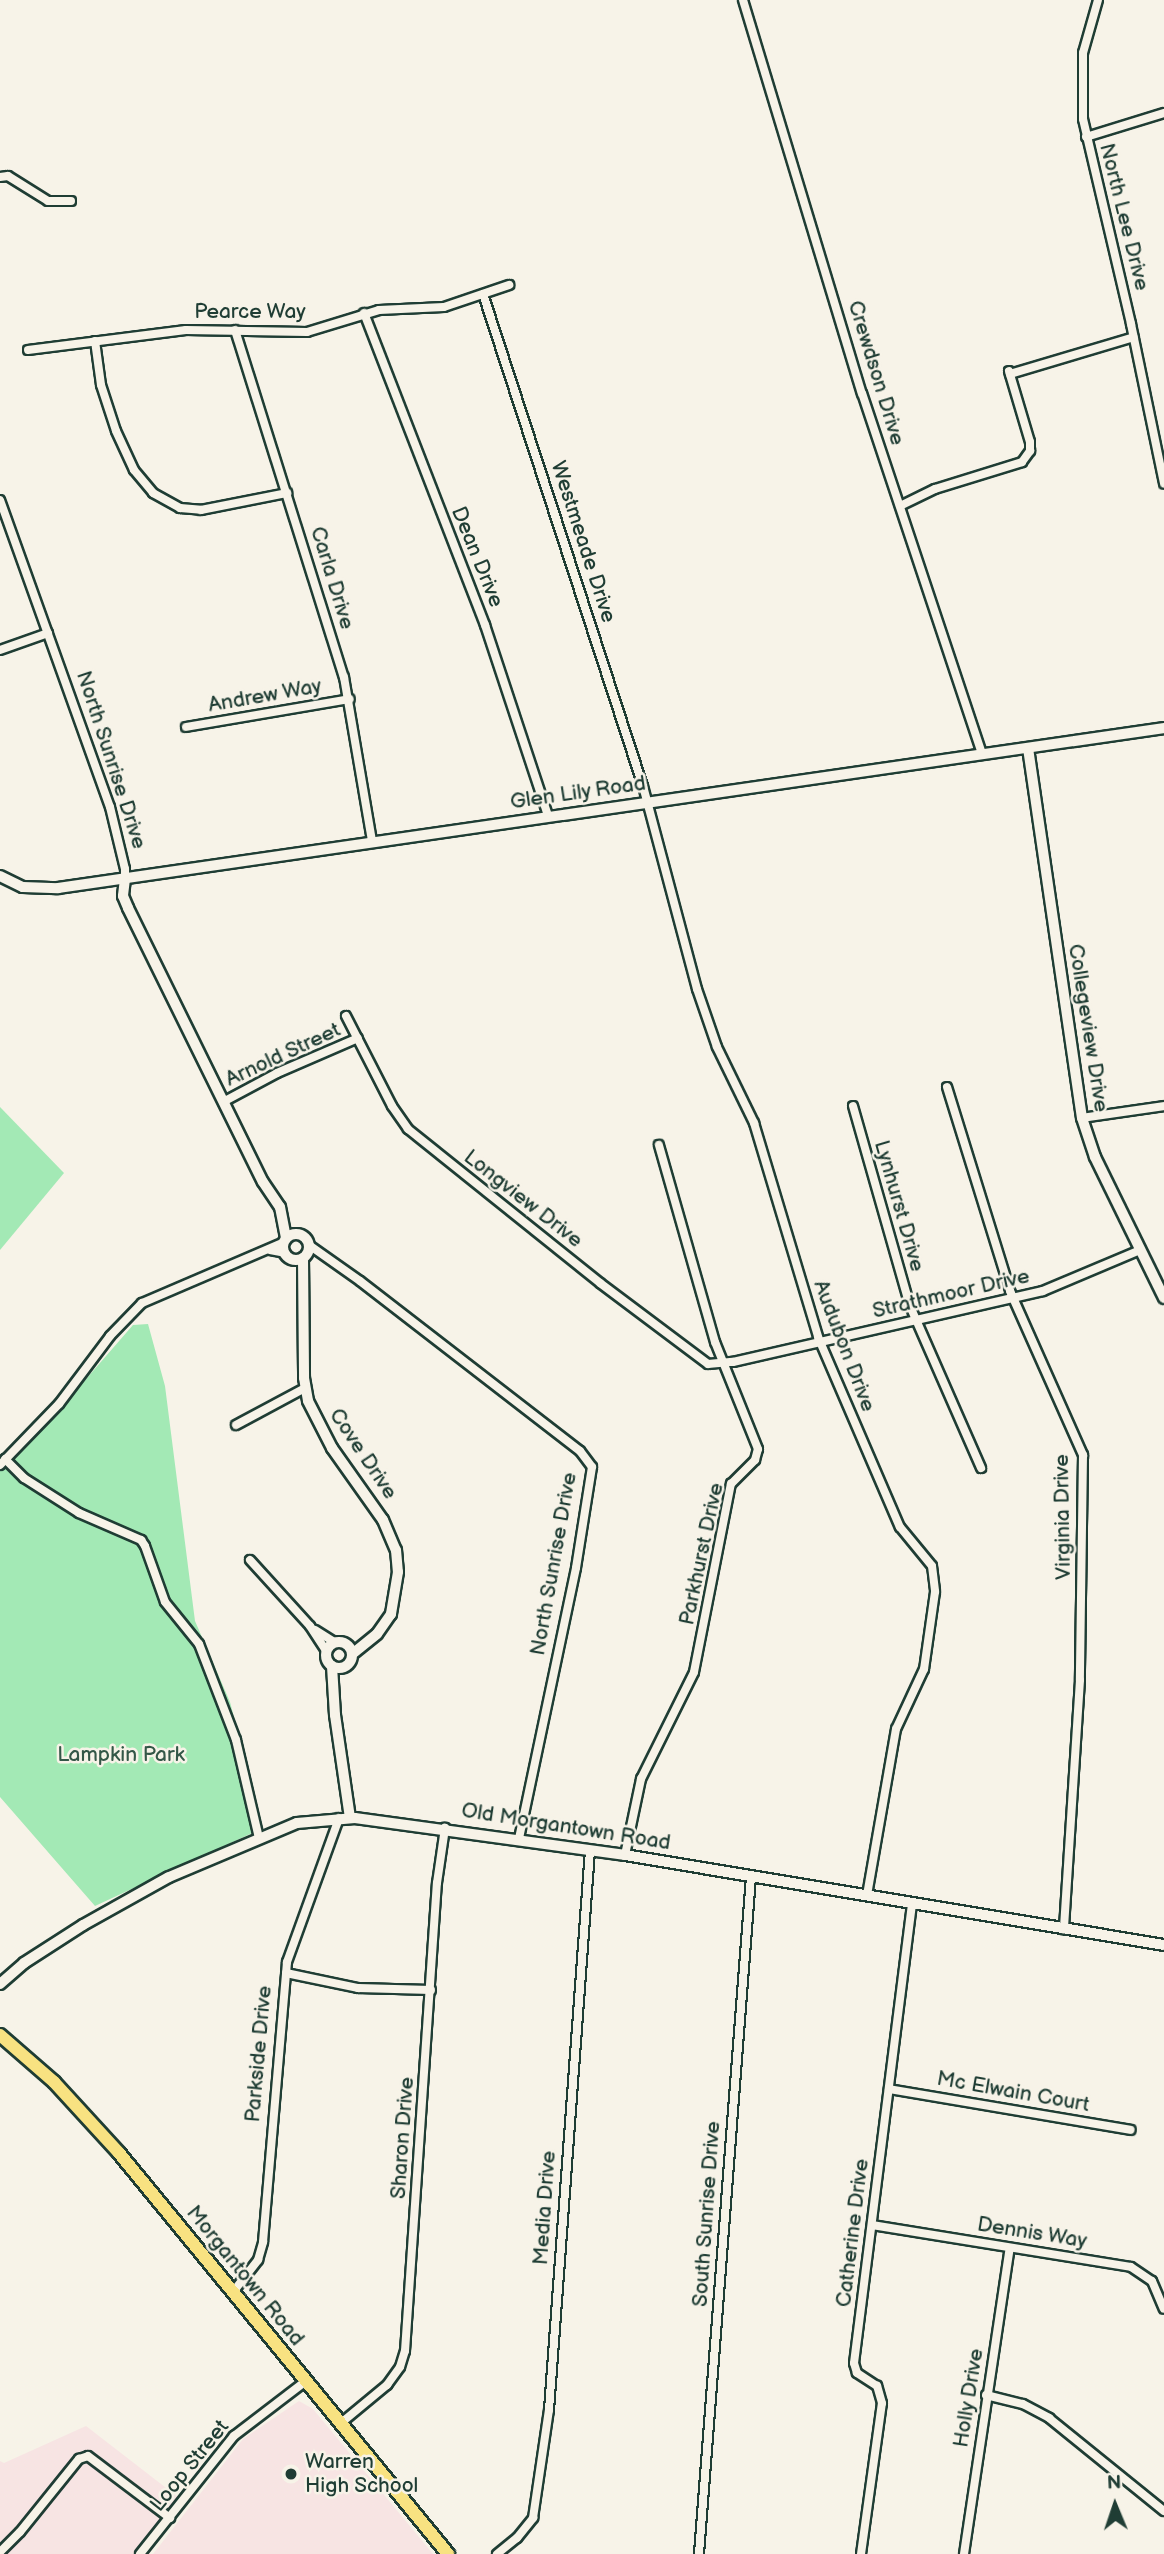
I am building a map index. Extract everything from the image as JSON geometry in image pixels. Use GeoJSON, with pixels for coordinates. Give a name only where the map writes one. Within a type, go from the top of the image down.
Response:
{"type":"FeatureCollection","features":[{"type":"Feature","properties":{"kind":"main road","name":"Morgantown Road"},"geometry":{"type":"LineString","coordinates":[[0,2035],[54,2082],[88,2117],[448,2554]]}},
{"type":"Feature","properties":{"kind":"street","name":"Crewdson Drive"},"geometry":{"type":"LineString","coordinates":[[743,0],[862,393],[982,754]]}},
{"type":"Feature","properties":{"kind":"street","name":"North Lee Drive"},"geometry":{"type":"LineString","coordinates":[[1098,0],[1086,37],[1081,69],[1086,137],[1134,337],[1164,484]]}},
{"type":"Feature","properties":{"kind":"street"},"geometry":{"type":"LineString","coordinates":[[1086,137],[1164,113]]}},
{"type":"Feature","properties":{"kind":"street"},"geometry":{"type":"LineString","coordinates":[[0,177],[8,176],[48,201],[71,201]]}},
{"type":"Feature","properties":{"kind":"street","name":"Pearce Way"},"geometry":{"type":"LineString","coordinates":[[28,350],[186,330],[307,332],[364,313],[398,308],[435,309],[509,285]]}},
{"type":"Feature","properties":{"kind":"street","name":"Westmeade Drive"},"geometry":{"type":"LineString","coordinates":[[483,294],[648,802]]}},
{"type":"Feature","properties":{"kind":"street","name":"Dean Drive"},"geometry":{"type":"LineString","coordinates":[[364,313],[485,625],[548,816]]}},
{"type":"Feature","properties":{"kind":"street","name":"Carla Drive"},"geometry":{"type":"LineString","coordinates":[[235,330],[350,699],[372,841]]}},
{"type":"Feature","properties":{"kind":"street"},"geometry":{"type":"LineString","coordinates":[[900,506],[936,489],[1023,462],[1030,442],[1010,372],[1134,337]]}},
{"type":"Feature","properties":{"kind":"street"},"geometry":{"type":"LineString","coordinates":[[95,341],[102,385],[116,431],[134,470],[153,493],[180,508],[201,510],[287,493]]}},
{"type":"Feature","properties":{"kind":"street","name":"North Sunrise Drive"},"geometry":{"type":"LineString","coordinates":[[0,500],[110,807],[123,859],[124,895],[128,908],[282,1215],[309,1245],[360,1281],[580,1451],[590,1464],[592,1480],[576,1568],[519,1839]]}},
{"type":"Feature","properties":{"kind":"street"},"geometry":{"type":"LineString","coordinates":[[0,650],[48,633]]}},
{"type":"Feature","properties":{"kind":"street","name":"Andrew Way"},"geometry":{"type":"LineString","coordinates":[[186,727],[350,699]]}},
{"type":"Feature","properties":{"kind":"street","name":"Glen Lily Road"},"geometry":{"type":"LineString","coordinates":[[0,876],[23,887],[42,889],[125,879],[1164,728]]}},
{"type":"Feature","properties":{"kind":"street","name":"Collegeview Drive"},"geometry":{"type":"LineString","coordinates":[[1028,748],[1082,1118],[1095,1157],[1164,1298]]}},
{"type":"Feature","properties":{"kind":"street","name":"Audubon Drive"},"geometry":{"type":"LineString","coordinates":[[648,802],[697,989],[717,1047],[754,1123],[820,1342],[900,1527],[926,1557],[934,1573],[934,1597],[924,1669],[896,1729],[867,1896]]}},
{"type":"Feature","properties":{"kind":"street","name":"Longview Drive"},"geometry":{"type":"LineString","coordinates":[[346,1016],[392,1106],[415,1135],[690,1353],[708,1364],[723,1364]]}},
{"type":"Feature","properties":{"kind":"street","name":"Arnold Street"},"geometry":{"type":"LineString","coordinates":[[223,1102],[277,1073],[358,1038]]}},
{"type":"Feature","properties":{"kind":"street","name":"Virginia Drive"},"geometry":{"type":"LineString","coordinates":[[947,1087],[1013,1298],[1076,1435],[1084,1462],[1080,1680],[1064,1929]]}},
{"type":"Feature","properties":{"kind":"street","name":"Lynhurst Drive"},"geometry":{"type":"LineString","coordinates":[[853,1106],[910,1306],[981,1468]]}},
{"type":"Feature","properties":{"kind":"street"},"geometry":{"type":"LineString","coordinates":[[1082,1118],[1164,1106]]}},
{"type":"Feature","properties":{"kind":"street","name":"Parkhurst Drive"},"geometry":{"type":"LineString","coordinates":[[625,1855],[641,1779],[694,1672],[731,1484],[755,1460],[758,1451],[758,1443],[723,1364],[659,1145]]}},
{"type":"Feature","properties":{"kind":"street","name":"North Sunrise Drive"},"geometry":{"type":"LineString","coordinates":[[282,1215],[287,1248]]}},
{"type":"Feature","properties":{"kind":"street"},"geometry":{"type":"LineString","coordinates":[[287,1248],[299,1234]]}},
{"type":"Feature","properties":{"kind":"street"},"geometry":{"type":"LineString","coordinates":[[303,1257],[309,1245]]}},
{"type":"Feature","properties":{"kind":"street"},"geometry":{"type":"LineString","coordinates":[[259,1838],[236,1740],[213,1680],[198,1644],[165,1602],[141,1540],[79,1513],[3,1462],[60,1404],[129,1313],[149,1299],[270,1250],[287,1248],[303,1257],[324,1256]]}},
{"type":"Feature","properties":{"kind":"street","name":"Cove Drive"},"geometry":{"type":"LineString","coordinates":[[287,1248],[301,1278]]}},
{"type":"Feature","properties":{"kind":"street","name":"Strathmoor Drive"},"geometry":{"type":"LineString","coordinates":[[723,1364],[1056,1287],[1140,1250]]}},
{"type":"Feature","properties":{"kind":"street","name":"Cove Drive"},"geometry":{"type":"LineString","coordinates":[[303,1257],[301,1278],[305,1388],[318,1425],[383,1520],[396,1550],[397,1583],[391,1614],[383,1629],[352,1654]]}},
{"type":"Feature","properties":{"kind":"street"},"geometry":{"type":"LineString","coordinates":[[236,1425],[305,1388]]}},
{"type":"Feature","properties":{"kind":"street"},"geometry":{"type":"LineString","coordinates":[[250,1560],[310,1626],[326,1651],[326,1658],[337,1667]]}},
{"type":"Feature","properties":{"kind":"street"},"geometry":{"type":"LineString","coordinates":[[310,1626],[339,1642],[352,1654]]}},
{"type":"Feature","properties":{"kind":"street"},"geometry":{"type":"LineString","coordinates":[[326,1651],[339,1642],[369,1640]]}},
{"type":"Feature","properties":{"kind":"street","name":"Parkside Drive"},"geometry":{"type":"LineString","coordinates":[[233,2292],[255,2265],[263,2242],[286,1973],[296,1934],[345,1818],[335,1691],[337,1667],[350,1663],[352,1654]]}},
{"type":"Feature","properties":{"kind":"street","name":"Old Morgantown Road"},"geometry":{"type":"LineString","coordinates":[[0,1984],[24,1963],[139,1892],[297,1823],[345,1818],[445,1828],[625,1855],[1164,1945]]}},
{"type":"Feature","properties":{"kind":"street","name":"Sharon Drive"},"geometry":{"type":"LineString","coordinates":[[341,2423],[387,2385],[400,2367],[405,2351],[437,1883],[445,1828]]}},
{"type":"Feature","properties":{"kind":"street","name":"Media Drive"},"geometry":{"type":"LineString","coordinates":[[498,2554],[522,2533],[533,2518],[548,2410],[590,1850]]}},
{"type":"Feature","properties":{"kind":"street","name":"South Sunrise Drive"},"geometry":{"type":"LineString","coordinates":[[699,2554],[751,1876]]}},
{"type":"Feature","properties":{"kind":"street","name":"Catherine Drive"},"geometry":{"type":"LineString","coordinates":[[861,2554],[882,2403],[877,2386],[857,2373],[854,2363],[912,1904]]}},
{"type":"Feature","properties":{"kind":"street"},"geometry":{"type":"LineString","coordinates":[[286,1973],[358,1988],[431,1990]]}},
{"type":"Feature","properties":{"kind":"street","name":"Mc Elwain Court"},"geometry":{"type":"LineString","coordinates":[[889,2089],[1131,2130]]}},
{"type":"Feature","properties":{"kind":"street","name":"Dennis Way"},"geometry":{"type":"LineString","coordinates":[[872,2225],[1137,2269],[1152,2281],[1164,2309]]}},
{"type":"Feature","properties":{"kind":"street","name":"Holly Drive"},"geometry":{"type":"LineString","coordinates":[[964,2554],[1010,2248]]}},
{"type":"Feature","properties":{"kind":"street","name":"Loop Street"},"geometry":{"type":"LineString","coordinates":[[140,2554],[234,2436],[306,2381]]}},
{"type":"Feature","properties":{"kind":"street"},"geometry":{"type":"LineString","coordinates":[[986,2395],[1023,2404],[1049,2418],[1164,2511]]}},
{"type":"Feature","properties":{"kind":"street"},"geometry":{"type":"LineString","coordinates":[[0,2552],[22,2530],[79,2459],[88,2456],[170,2518]]}},
{"type":"Feature","properties":{"kind":"shaded area","name":"Warren High School"},"geometry":{"type":"Polygon","coordinates":[[[299,2401],[313,2409],[433,2554],[153,2554],[243,2439],[299,2401]]]}},
{"type":"Feature","properties":{"kind":"shaded area"},"geometry":{"type":"Polygon","coordinates":[[[86,2426],[183,2501],[140,2554],[0,2554],[0,2461],[4,2463],[86,2426]]]}},
{"type":"Feature","properties":{"kind":"green space"},"geometry":{"type":"Polygon","coordinates":[[[0,1107],[64,1173],[0,1250],[0,1107]]]}},
{"type":"Feature","properties":{"kind":"green space","name":"Lampkin Park"},"geometry":{"type":"Polygon","coordinates":[[[148,1324],[165,1386],[195,1621],[230,1702],[263,1828],[95,1906],[0,1797],[0,1470],[46,1425],[133,1325],[148,1324]]]}},
{"type":"Feature","properties":{"kind":"place","name":"Warren High School"},"geometry":{"type":"Point","coordinates":[291,2474]}}]}
